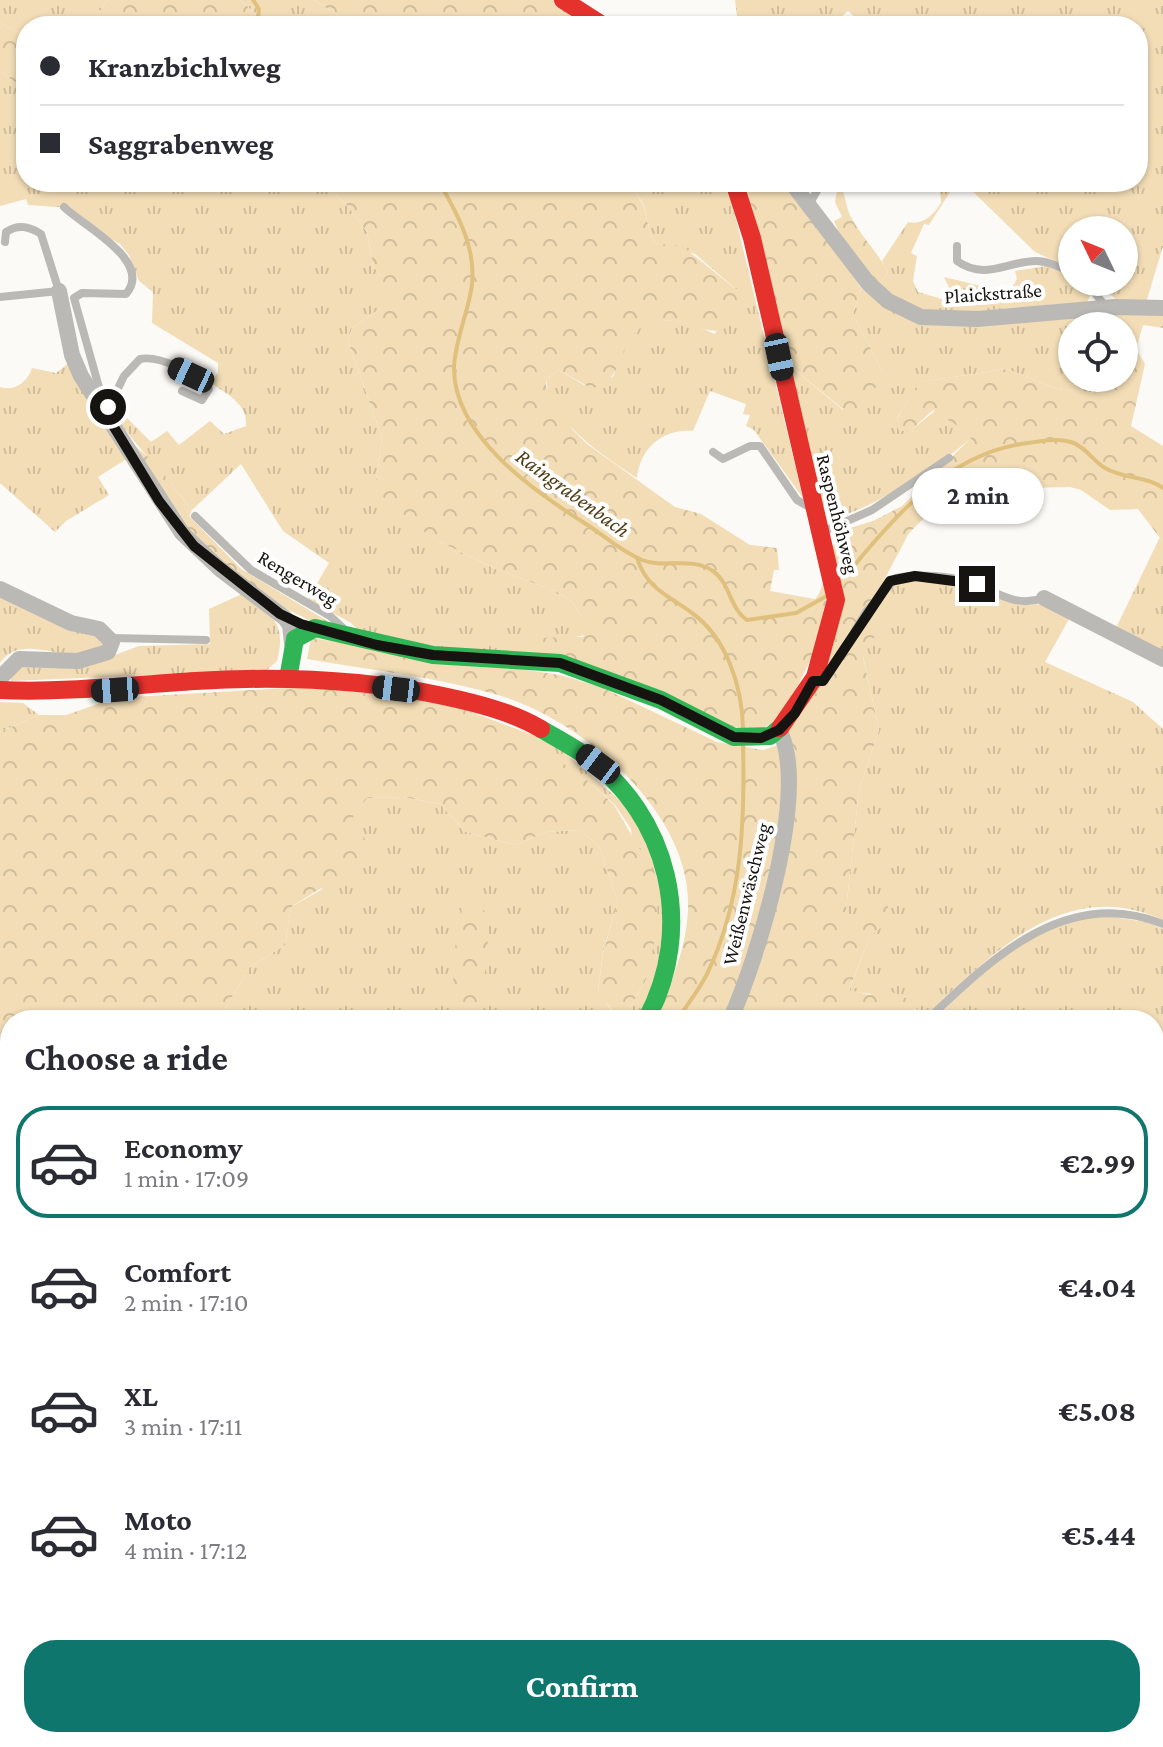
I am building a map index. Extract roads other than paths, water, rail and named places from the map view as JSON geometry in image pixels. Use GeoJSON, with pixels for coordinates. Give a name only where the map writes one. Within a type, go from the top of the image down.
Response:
{"type":"FeatureCollection","features":[{"type":"Feature","properties":{"kind":"street"},"geometry":{"type":"LineString","coordinates":[[563,0],[588,16]]}},
{"type":"Feature","properties":{"kind":"street","name":"Raspenhöhweg"},"geometry":{"type":"LineString","coordinates":[[737,192],[752,238],[822,532],[836,608],[813,681],[795,713],[779,730]]}},
{"type":"Feature","properties":{"kind":"street","name":"Plaickstraße"},"geometry":{"type":"LineString","coordinates":[[800,192],[868,283],[888,301],[921,317],[977,319],[1106,308],[1163,308]]}},
{"type":"Feature","properties":{"kind":"street"},"geometry":{"type":"LineString","coordinates":[[59,291],[76,366],[182,533],[213,563],[290,625],[292,643],[288,679]]}},
{"type":"Feature","properties":{"kind":"street"},"geometry":{"type":"LineString","coordinates":[[0,589],[71,623],[99,629],[111,638],[111,648],[102,657],[78,661],[19,659],[0,678]]}},
{"type":"Feature","properties":{"kind":"street"},"geometry":{"type":"LineString","coordinates":[[1044,598],[1163,659]]}},
{"type":"Feature","properties":{"kind":"street"},"geometry":{"type":"LineString","coordinates":[[280,614],[315,628],[433,655],[560,663],[661,700],[742,738],[770,736],[779,730]]}},
{"type":"Feature","properties":{"kind":"street"},"geometry":{"type":"LineString","coordinates":[[292,643],[299,632],[315,628]]}},
{"type":"Feature","properties":{"kind":"street"},"geometry":{"type":"LineString","coordinates":[[0,690],[54,693],[220,680],[288,679],[413,691],[476,704],[539,727],[598,764],[638,810],[654,837],[672,893],[672,952],[664,983],[651,1010]]}},
{"type":"Feature","properties":{"kind":"street","name":"Weißenwäschweg"},"geometry":{"type":"LineString","coordinates":[[734,1010],[755,949],[781,852],[790,766],[779,730]]}},
{"type":"Feature","properties":{"kind":"lane"},"geometry":{"type":"LineString","coordinates":[[810,203],[816,192]]}},
{"type":"Feature","properties":{"kind":"lane"},"geometry":{"type":"LineString","coordinates":[[64,207],[113,246],[130,269],[131,283],[126,294],[82,293],[74,298],[106,414]]}},
{"type":"Feature","properties":{"kind":"lane"},"geometry":{"type":"LineString","coordinates":[[0,297],[59,291],[41,234],[30,228],[17,227],[6,232],[5,242]]}},
{"type":"Feature","properties":{"kind":"lane"},"geometry":{"type":"LineString","coordinates":[[957,246],[957,261],[975,269],[1004,269],[1039,260],[1058,267]]}},
{"type":"Feature","properties":{"kind":"lane"},"geometry":{"type":"LineString","coordinates":[[1097,296],[1106,308]]}},
{"type":"Feature","properties":{"kind":"lane"},"geometry":{"type":"LineString","coordinates":[[106,414],[124,376],[140,359],[167,364],[199,379],[209,389],[202,400],[182,391]]}},
{"type":"Feature","properties":{"kind":"lane"},"geometry":{"type":"LineString","coordinates":[[713,452],[723,459],[750,446],[760,446],[800,504],[814,507]]}},
{"type":"Feature","properties":{"kind":"lane"},"geometry":{"type":"LineString","coordinates":[[822,532],[872,510],[949,458]]}},
{"type":"Feature","properties":{"kind":"lane","name":"Rengerweg"},"geometry":{"type":"LineString","coordinates":[[195,516],[251,570],[337,621],[346,636]]}},
{"type":"Feature","properties":{"kind":"lane"},"geometry":{"type":"LineString","coordinates":[[813,681],[826,678],[866,612],[896,578],[957,579],[1013,601],[1031,603],[1044,598]]}},
{"type":"Feature","properties":{"kind":"lane"},"geometry":{"type":"LineString","coordinates":[[111,638],[206,640]]}},
{"type":"Feature","properties":{"kind":"lane"},"geometry":{"type":"LineString","coordinates":[[938,1010],[996,958],[1050,924],[1099,912],[1141,916],[1163,924]]}},
{"type":"Feature","properties":{"kind":"waterway","name":"Raingrabenbach"},"geometry":{"type":"LineString","coordinates":[[253,0],[259,9],[258,16]]}},
{"type":"Feature","properties":{"kind":"waterway","name":"Raingrabenbach"},"geometry":{"type":"LineString","coordinates":[[445,192],[466,236],[472,266],[470,296],[455,358],[457,392],[467,416],[500,459],[544,496],[634,556],[650,562],[696,564],[713,571],[747,620],[796,613],[825,597]]}},
{"type":"Feature","properties":{"kind":"waterway"},"geometry":{"type":"LineString","coordinates":[[845,577],[882,532],[924,491],[973,459],[999,449],[1045,441],[1071,442],[1112,472],[1150,481],[1163,488]]}},
{"type":"Feature","properties":{"kind":"waterway"},"geometry":{"type":"LineString","coordinates":[[637,558],[652,584],[692,613],[715,636],[736,680],[743,728]]}},
{"type":"Feature","properties":{"kind":"waterway"},"geometry":{"type":"LineString","coordinates":[[684,1010],[707,974],[728,919],[742,833],[743,745]]}}]}
